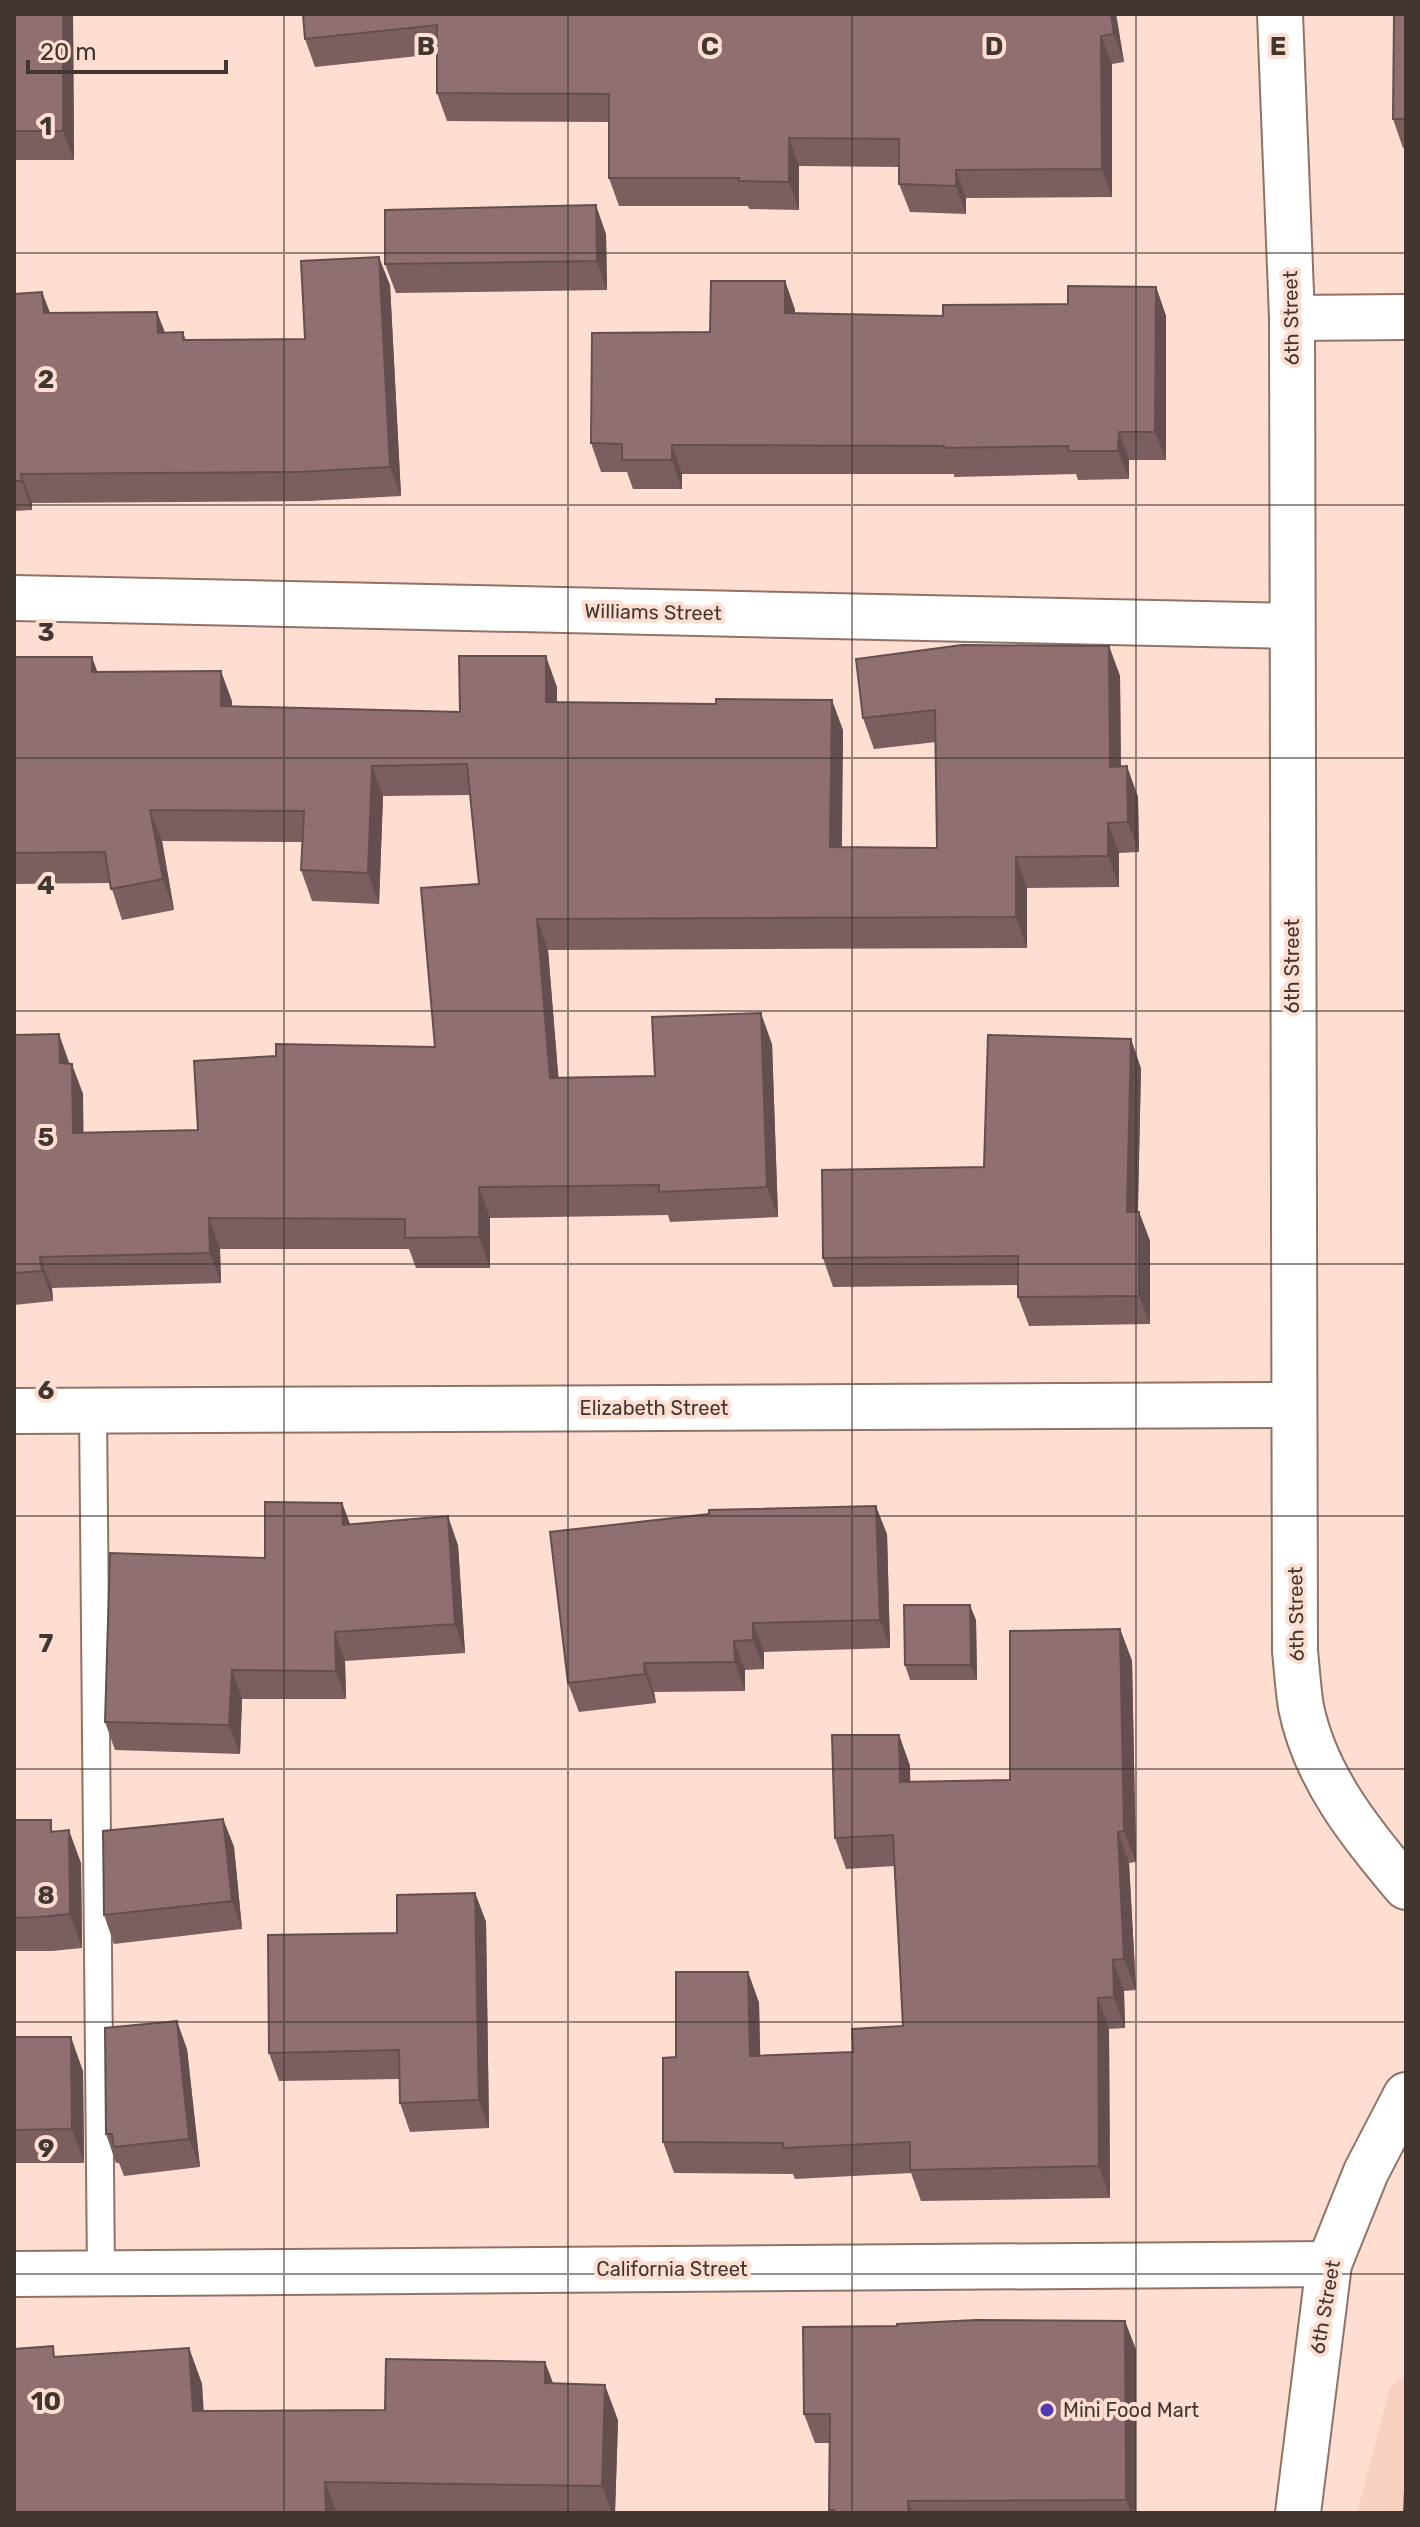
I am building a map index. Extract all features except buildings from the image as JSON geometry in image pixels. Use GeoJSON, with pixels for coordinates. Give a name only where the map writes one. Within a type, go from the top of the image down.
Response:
{"type":"FeatureCollection","features":[{"type":"Feature","properties":{"kind":"street","name":"6th Street"},"geometry":{"type":"LineString","coordinates":[[1280,14],[1292,318],[1295,1651],[1301,1708],[1317,1759],[1337,1797],[1373,1849],[1406,1887]]}},
{"type":"Feature","properties":{"kind":"street"},"geometry":{"type":"LineString","coordinates":[[1292,318],[1406,317]]}},
{"type":"Feature","properties":{"kind":"street","name":"Williams Street"},"geometry":{"type":"LineString","coordinates":[[14,598],[1291,626]]}},
{"type":"Feature","properties":{"kind":"street","name":"Elizabeth Street"},"geometry":{"type":"LineString","coordinates":[[14,1411],[1293,1405]]}},
{"type":"Feature","properties":{"kind":"street","name":"6th Street"},"geometry":{"type":"LineString","coordinates":[[1298,2513],[1329,2264],[1366,2172],[1406,2095]]}},
{"type":"Feature","properties":{"kind":"street","name":"California Street"},"geometry":{"type":"LineString","coordinates":[[14,2274],[1329,2264]]}},
{"type":"Feature","properties":{"kind":"lane"},"geometry":{"type":"LineString","coordinates":[[93,1410],[101,2273]]}},
{"type":"Feature","properties":{"kind":"shaded area"},"geometry":{"type":"Polygon","coordinates":[[[1406,2374],[1406,2513],[1357,2513],[1390,2388],[1406,2374]]]}},
{"type":"Feature","properties":{"kind":"place","name":"Mini Food Mart"},"geometry":{"type":"Point","coordinates":[1047,2410]}}]}
